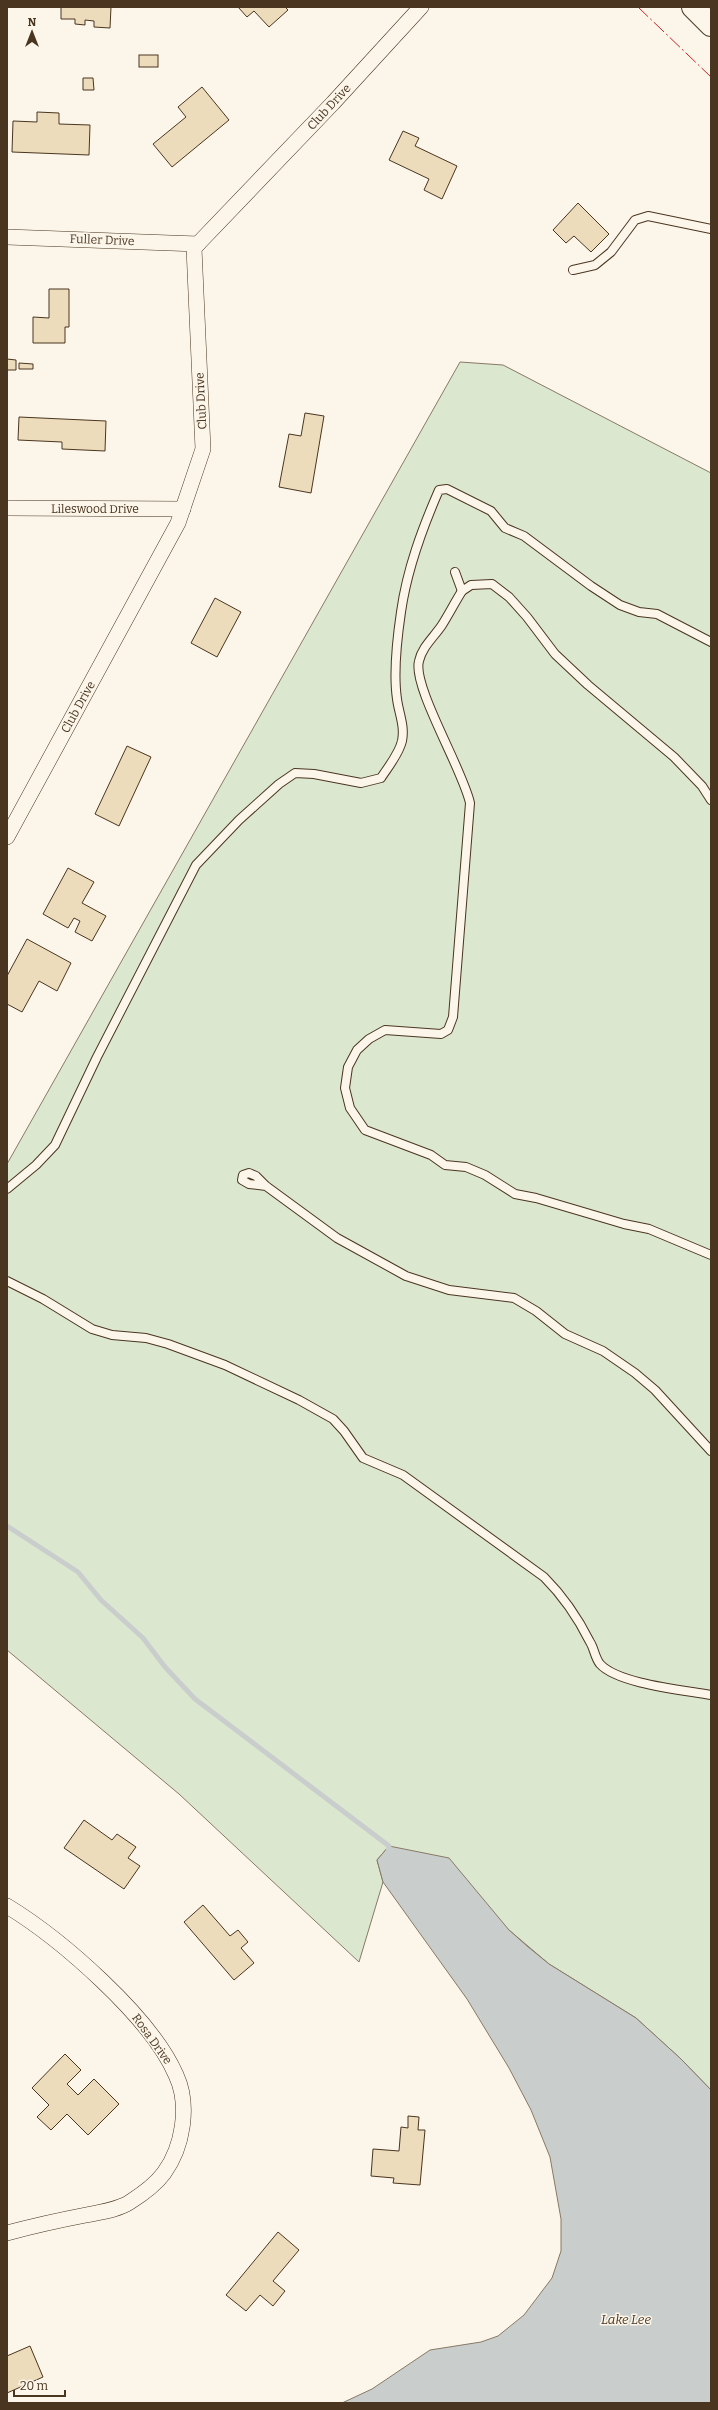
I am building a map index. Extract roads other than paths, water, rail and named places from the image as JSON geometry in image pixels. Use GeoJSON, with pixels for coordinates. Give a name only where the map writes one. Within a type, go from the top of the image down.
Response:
{"type":"FeatureCollection","features":[{"type":"Feature","properties":{"kind":"highway"},"geometry":{"type":"LineString","coordinates":[[693,7],[711,25]]}},
{"type":"Feature","properties":{"kind":"street","name":"Club Drive"},"geometry":{"type":"LineString","coordinates":[[7,837],[178,523],[203,449],[194,248],[333,103],[421,7]]}},
{"type":"Feature","properties":{"kind":"street","name":"Fuller Drive"},"geometry":{"type":"LineString","coordinates":[[7,237],[198,244]]}},
{"type":"Feature","properties":{"kind":"street","name":"Lileswood Drive"},"geometry":{"type":"LineString","coordinates":[[7,508],[183,509]]}},
{"type":"Feature","properties":{"kind":"street","name":"Rosa Drive"},"geometry":{"type":"LineString","coordinates":[[7,1906],[45,1930],[129,2008],[164,2052],[177,2075],[182,2096],[183,2118],[178,2146],[164,2173],[128,2204],[7,2233]]}},
{"type":"Feature","properties":{"kind":"lane"},"geometry":{"type":"LineString","coordinates":[[573,270],[595,265],[611,252],[635,220],[648,216],[711,229]]}},
{"type":"Feature","properties":{"kind":"lane"},"geometry":{"type":"LineString","coordinates":[[7,1189],[36,1165],[55,1145],[101,1049],[201,860],[244,815],[279,784],[295,773],[314,774],[361,783],[381,778],[391,762],[401,743],[403,733],[403,724],[397,699],[397,645],[401,611],[415,552],[439,490],[447,489],[491,511],[505,528],[524,536],[590,586],[620,605],[639,612],[657,614],[711,642]]}},
{"type":"Feature","properties":{"kind":"lane"},"geometry":{"type":"LineString","coordinates":[[455,572],[462,590]]}},
{"type":"Feature","properties":{"kind":"lane"},"geometry":{"type":"LineString","coordinates":[[711,800],[702,786],[674,757],[555,654],[527,617],[508,597],[492,584],[472,585],[462,590],[442,626],[425,647],[418,666],[418,676],[428,703],[467,788],[470,804],[453,1017],[448,1030],[441,1034],[386,1030],[369,1039],[357,1050],[348,1066],[345,1088],[350,1108],[365,1130],[431,1155],[445,1165],[466,1167],[485,1175],[515,1194],[536,1198],[624,1224],[649,1229],[711,1255]]}},
{"type":"Feature","properties":{"kind":"lane"},"geometry":{"type":"LineString","coordinates":[[266,1186],[336,1238],[406,1276],[449,1290],[514,1298],[536,1311],[566,1334],[603,1351],[635,1372],[654,1390],[711,1452]]}},
{"type":"Feature","properties":{"kind":"lane"},"geometry":{"type":"LineString","coordinates":[[7,1281],[43,1298],[92,1329],[112,1335],[146,1338],[168,1344],[225,1365],[299,1400],[334,1420],[344,1431],[363,1458],[403,1475],[544,1577],[560,1593],[587,1637],[599,1663],[609,1671],[624,1678],[711,1696]]}},
{"type":"Feature","properties":{"kind":"water","name":"Lake Lee"},"geometry":{"type":"Polygon","coordinates":[[[389,1846],[449,1858],[509,1930],[527,1946],[549,1964],[636,2018],[681,2059],[711,2090],[711,2403],[342,2403],[372,2389],[430,2350],[481,2342],[498,2336],[524,2315],[552,2278],[561,2251],[561,2219],[550,2157],[531,2110],[509,2068],[467,1999],[383,1882],[377,1860],[389,1846]]]}},
{"type":"Feature","properties":{"kind":"waterway"},"geometry":{"type":"LineString","coordinates":[[7,1526],[78,1572],[101,1600],[143,1638],[165,1667],[195,1699],[389,1846],[388,1852]]}}]}
